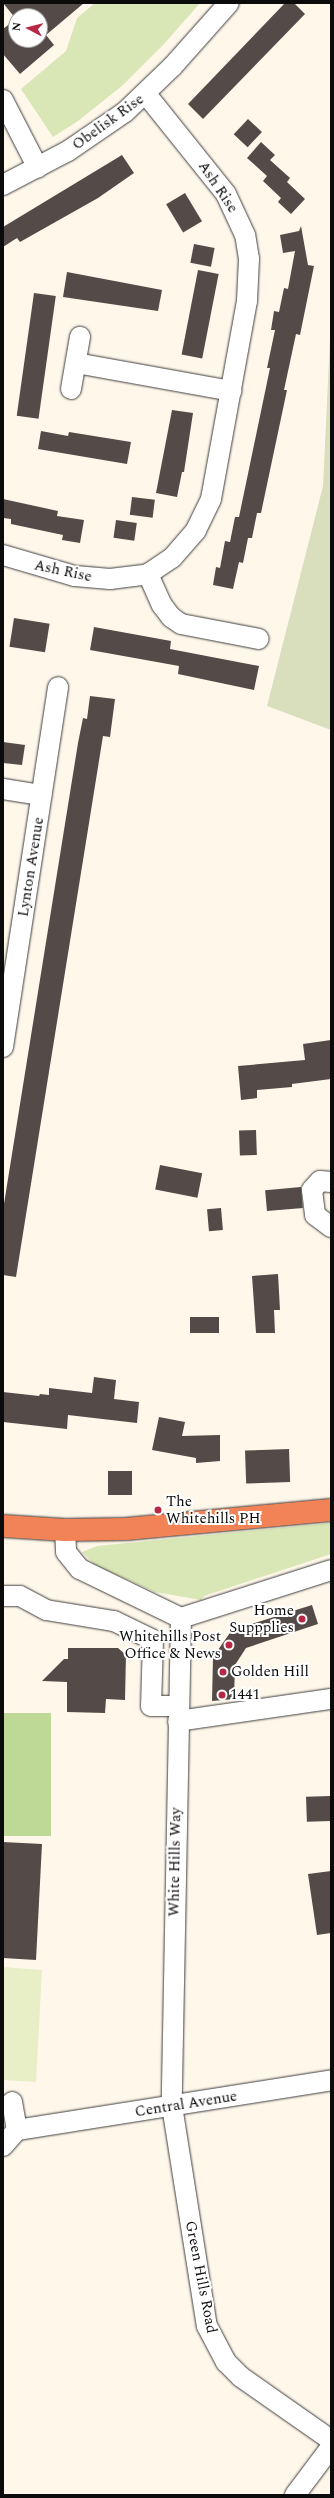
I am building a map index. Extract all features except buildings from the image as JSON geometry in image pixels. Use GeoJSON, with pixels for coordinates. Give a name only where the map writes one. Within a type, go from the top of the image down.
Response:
{"type":"FeatureCollection","features":[{"type":"Feature","properties":{"kind":"highway"},"geometry":{"type":"LineString","coordinates":[[3,1526],[65,1530],[172,1526],[331,1510]]}},
{"type":"Feature","properties":{"kind":"street","name":"Obelisk Rise"},"geometry":{"type":"LineString","coordinates":[[3,185],[38,168],[94,134],[146,94],[229,3]]}},
{"type":"Feature","properties":{"kind":"street","name":"Ash Rise"},"geometry":{"type":"LineString","coordinates":[[3,555],[75,576],[110,579],[148,574],[172,558],[196,530],[211,499],[231,391],[249,280],[249,258],[245,235],[226,194],[146,94]]}},
{"type":"Feature","properties":{"kind":"street"},"geometry":{"type":"LineString","coordinates":[[3,100],[38,168]]}},
{"type":"Feature","properties":{"kind":"street"},"geometry":{"type":"LineString","coordinates":[[71,388],[80,337]]}},
{"type":"Feature","properties":{"kind":"street"},"geometry":{"type":"LineString","coordinates":[[76,363],[231,391]]}},
{"type":"Feature","properties":{"kind":"street"},"geometry":{"type":"LineString","coordinates":[[148,574],[162,605],[171,617],[181,624],[259,639]]}},
{"type":"Feature","properties":{"kind":"street","name":"Lynton Avenue"},"geometry":{"type":"LineString","coordinates":[[3,1047],[58,687]]}},
{"type":"Feature","properties":{"kind":"street"},"geometry":{"type":"LineString","coordinates":[[3,789],[42,795]]}},
{"type":"Feature","properties":{"kind":"street"},"geometry":{"type":"LineString","coordinates":[[331,1182],[320,1181],[312,1190],[315,1215],[331,1227]]}},
{"type":"Feature","properties":{"kind":"street"},"geometry":{"type":"LineString","coordinates":[[65,1530],[66,1552],[80,1569],[181,1618]]}},
{"type":"Feature","properties":{"kind":"street"},"geometry":{"type":"LineString","coordinates":[[153,1640],[181,1618],[331,1570]]}},
{"type":"Feature","properties":{"kind":"street"},"geometry":{"type":"LineString","coordinates":[[3,1596],[20,1596],[46,1610],[114,1621],[153,1640]]}},
{"type":"Feature","properties":{"kind":"street","name":"White Hills Way"},"geometry":{"type":"LineString","coordinates":[[172,2106],[178,1713],[181,1618]]}},
{"type":"Feature","properties":{"kind":"street"},"geometry":{"type":"LineString","coordinates":[[153,1640],[151,1706],[178,1713],[331,1699]]}},
{"type":"Feature","properties":{"kind":"street","name":"Central Avenue"},"geometry":{"type":"LineString","coordinates":[[17,2130],[331,2080]]}},
{"type":"Feature","properties":{"kind":"street"},"geometry":{"type":"LineString","coordinates":[[3,2146],[17,2130],[12,2102]]}},
{"type":"Feature","properties":{"kind":"street","name":"Green Hills Road"},"geometry":{"type":"LineString","coordinates":[[172,2106],[207,2326],[215,2344],[226,2362],[241,2377],[331,2440]]}},
{"type":"Feature","properties":{"kind":"street"},"geometry":{"type":"LineString","coordinates":[[296,2495],[331,2447]]}},
{"type":"Feature","properties":{"kind":"green space"},"geometry":{"type":"Polygon","coordinates":[[[95,3],[200,3],[164,44],[123,85],[78,121],[53,137],[21,89],[66,51],[77,18],[95,3]]]}},
{"type":"Feature","properties":{"kind":"green space"},"geometry":{"type":"Polygon","coordinates":[[[331,318],[331,730],[267,706],[323,486],[331,318]]]}},
{"type":"Feature","properties":{"kind":"green space"},"geometry":{"type":"Polygon","coordinates":[[[331,1523],[331,1554],[204,1596],[201,1600],[155,1592],[95,1565],[82,1552],[97,1546],[331,1523]]]}},
{"type":"Feature","properties":{"kind":"green space"},"geometry":{"type":"Polygon","coordinates":[[[3,1713],[51,1713],[51,1836],[3,1836],[3,1713]]]}},
{"type":"Feature","properties":{"kind":"green space"},"geometry":{"type":"Polygon","coordinates":[[[3,1967],[42,1970],[36,2082],[3,2080],[3,1967]]]}},
{"type":"Feature","properties":{"kind":"place","name":"The Whitehills PH"},"geometry":{"type":"Point","coordinates":[158,1510]}},
{"type":"Feature","properties":{"kind":"place","name":"Home Suppplies"},"geometry":{"type":"Point","coordinates":[302,1619]}},
{"type":"Feature","properties":{"kind":"place","name":"Whitehills Post Office & News"},"geometry":{"type":"Point","coordinates":[229,1645]}},
{"type":"Feature","properties":{"kind":"place","name":"Golden Hill"},"geometry":{"type":"Point","coordinates":[223,1672]}},
{"type":"Feature","properties":{"kind":"place","name":"1441"},"geometry":{"type":"Point","coordinates":[222,1695]}}]}
